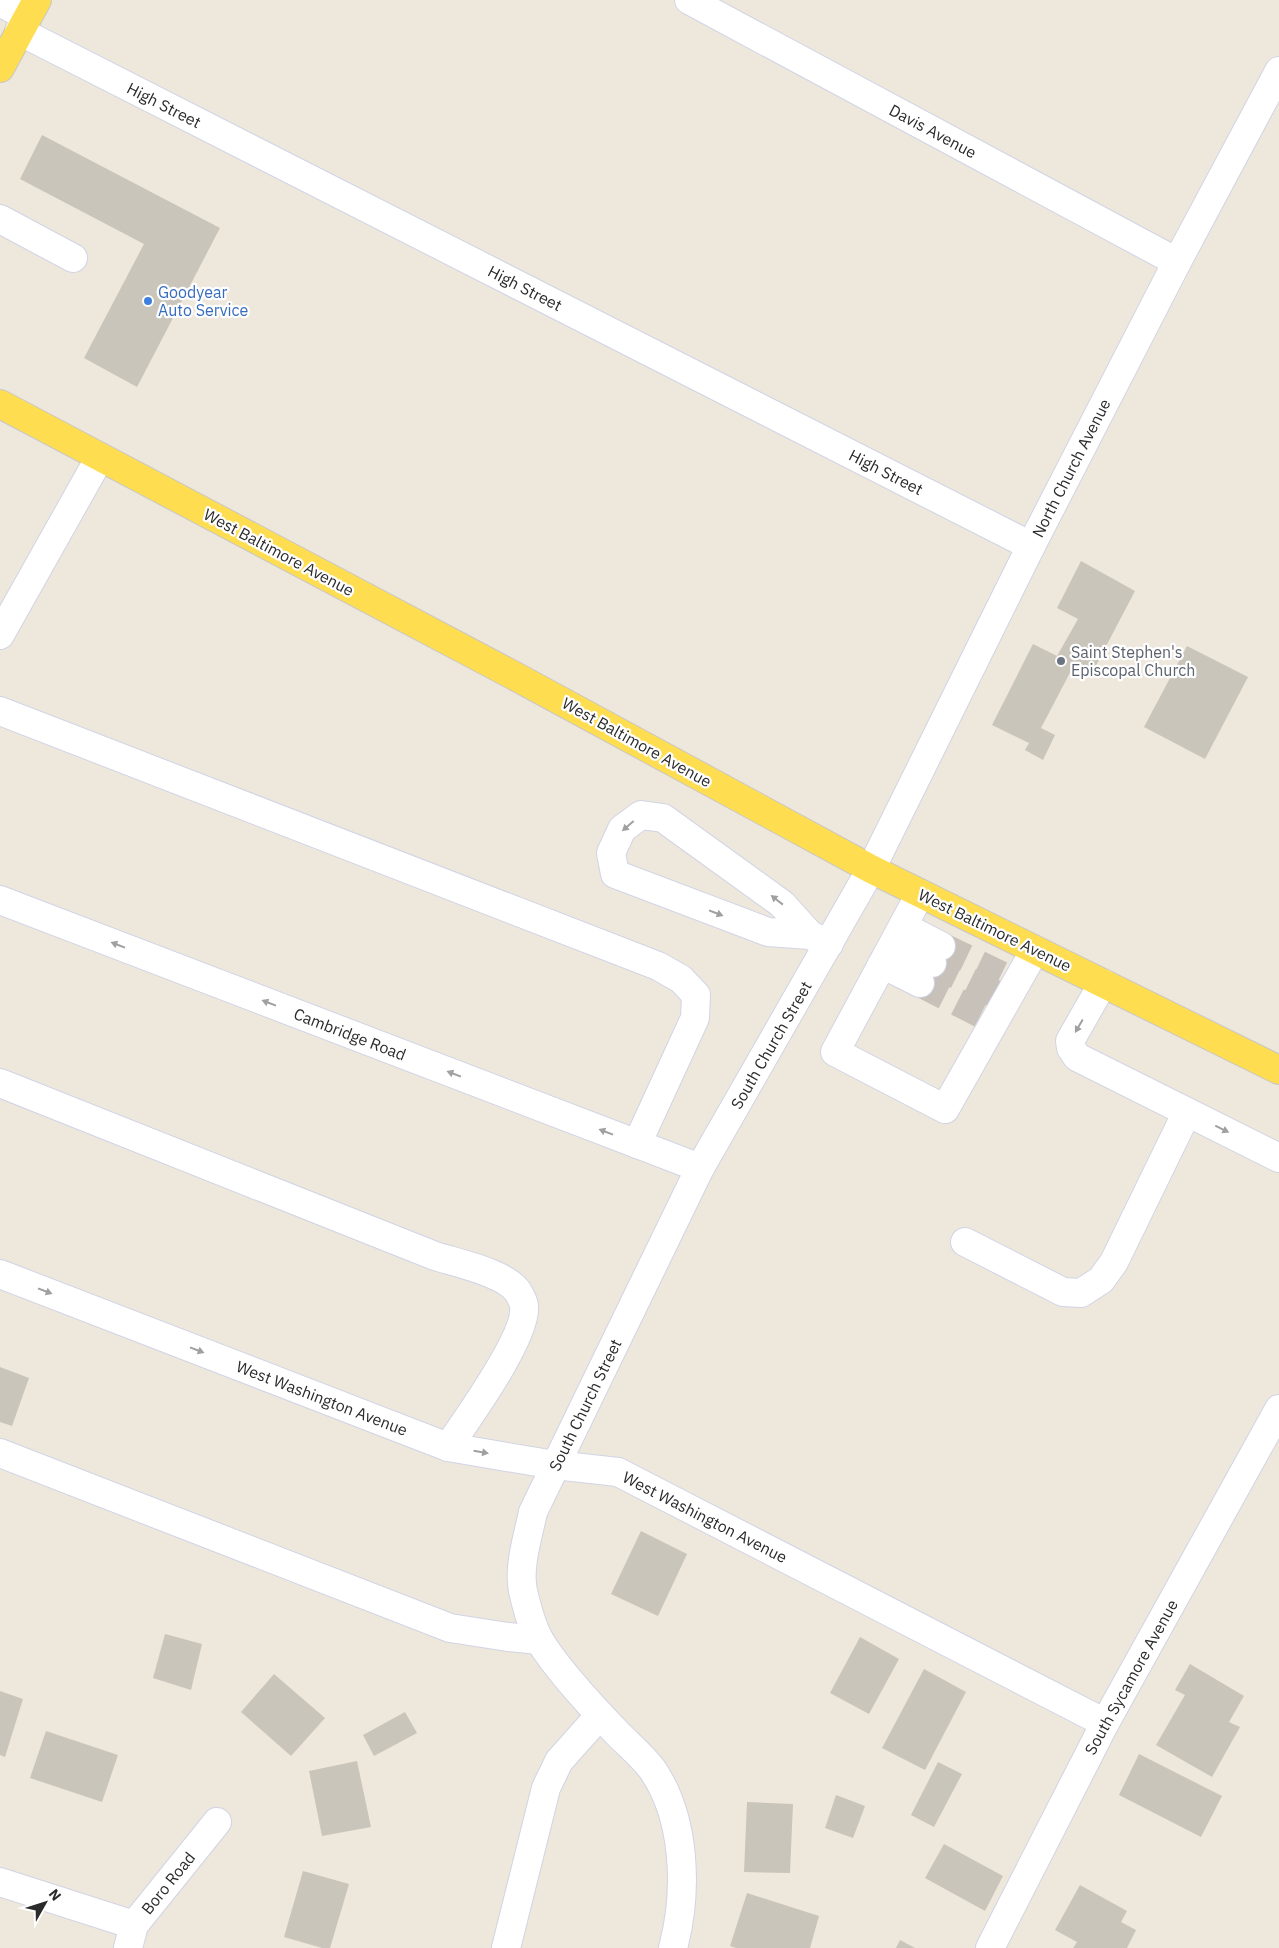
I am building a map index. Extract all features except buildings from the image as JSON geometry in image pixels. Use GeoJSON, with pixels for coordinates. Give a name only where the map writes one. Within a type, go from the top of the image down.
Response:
{"type":"FeatureCollection","features":[{"type":"Feature","properties":{"kind":"main road"},"geometry":{"type":"LineString","coordinates":[[0,68],[28,16]]}},
{"type":"Feature","properties":{"kind":"main road","name":"West Baltimore Avenue"},"geometry":{"type":"LineString","coordinates":[[0,404],[511,674],[871,870],[1279,1070]]}},
{"type":"Feature","properties":{"kind":"street","name":"Davis Avenue"},"geometry":{"type":"LineString","coordinates":[[689,0],[1177,262]]}},
{"type":"Feature","properties":{"kind":"street","name":"High Street"},"geometry":{"type":"LineString","coordinates":[[0,2],[1031,546]]}},
{"type":"Feature","properties":{"kind":"street","name":"North Church Avenue"},"geometry":{"type":"LineString","coordinates":[[871,870],[1031,546],[1177,262],[1279,71]]}},
{"type":"Feature","properties":{"kind":"street"},"geometry":{"type":"LineString","coordinates":[[0,219],[73,258]]}},
{"type":"Feature","properties":{"kind":"street"},"geometry":{"type":"LineString","coordinates":[[0,635],[100,457]]}},
{"type":"Feature","properties":{"kind":"street"},"geometry":{"type":"LineString","coordinates":[[0,712],[658,966],[681,979],[696,995],[695,1018],[637,1144]]}},
{"type":"Feature","properties":{"kind":"street"},"geometry":{"type":"LineString","coordinates":[[641,815],[663,818],[782,904],[819,940],[768,932],[615,874],[611,853],[622,829],[641,815]]}},
{"type":"Feature","properties":{"kind":"street","name":"South Church Street"},"geometry":{"type":"LineString","coordinates":[[674,1948],[678,1931],[682,1886],[679,1843],[670,1804],[651,1769],[600,1715],[539,1640],[523,1590],[523,1564],[533,1512],[700,1168],[819,940],[871,870]]}},
{"type":"Feature","properties":{"kind":"street"},"geometry":{"type":"LineString","coordinates":[[920,894],[835,1052],[945,1109],[999,998],[1035,950]]}},
{"type":"Feature","properties":{"kind":"street","name":"Cambridge Road"},"geometry":{"type":"LineString","coordinates":[[0,900],[700,1168]]}},
{"type":"Feature","properties":{"kind":"street"},"geometry":{"type":"LineString","coordinates":[[893,945],[931,964],[893,945]]}},
{"type":"Feature","properties":{"kind":"street"},"geometry":{"type":"LineString","coordinates":[[1103,983],[1070,1041],[1071,1048],[1077,1057],[1279,1158]]}},
{"type":"Feature","properties":{"kind":"street"},"geometry":{"type":"LineString","coordinates":[[0,1083],[435,1256],[507,1281],[518,1292],[524,1306],[521,1324],[501,1366],[448,1447]]}},
{"type":"Feature","properties":{"kind":"street"},"geometry":{"type":"LineString","coordinates":[[965,1242],[1062,1292],[1081,1293],[1101,1280],[1114,1262],[1187,1112]]}},
{"type":"Feature","properties":{"kind":"street","name":"West Washington Avenue"},"geometry":{"type":"LineString","coordinates":[[0,1274],[448,1447],[555,1465],[618,1472],[1105,1724]]}},
{"type":"Feature","properties":{"kind":"street","name":"South Sycamore Avenue"},"geometry":{"type":"LineString","coordinates":[[990,1948],[1105,1724],[1279,1409]]}},
{"type":"Feature","properties":{"kind":"street"},"geometry":{"type":"LineString","coordinates":[[0,1453],[450,1628],[539,1640]]}},
{"type":"Feature","properties":{"kind":"street"},"geometry":{"type":"LineString","coordinates":[[506,1948],[546,1788],[559,1761],[600,1715]]}},
{"type":"Feature","properties":{"kind":"street","name":"Boro Road"},"geometry":{"type":"LineString","coordinates":[[131,1936],[217,1822]]}},
{"type":"Feature","properties":{"kind":"street"},"geometry":{"type":"LineString","coordinates":[[0,1882],[131,1936]]}},
{"type":"Feature","properties":{"kind":"tunnel"},"geometry":{"type":"LineString","coordinates":[[941,946],[1001,975]]}},
{"type":"Feature","properties":{"kind":"tunnel"},"geometry":{"type":"LineString","coordinates":[[932,963],[995,994]]}},
{"type":"Feature","properties":{"kind":"tunnel"},"geometry":{"type":"LineString","coordinates":[[920,983],[981,1014]]}},
{"type":"Feature","properties":{"kind":"place","name":"Goodyear Auto Service"},"geometry":{"type":"Point","coordinates":[148,301]}},
{"type":"Feature","properties":{"kind":"place","name":"Saint Stephen's Episcopal Church"},"geometry":{"type":"Point","coordinates":[1061,661]}}]}
